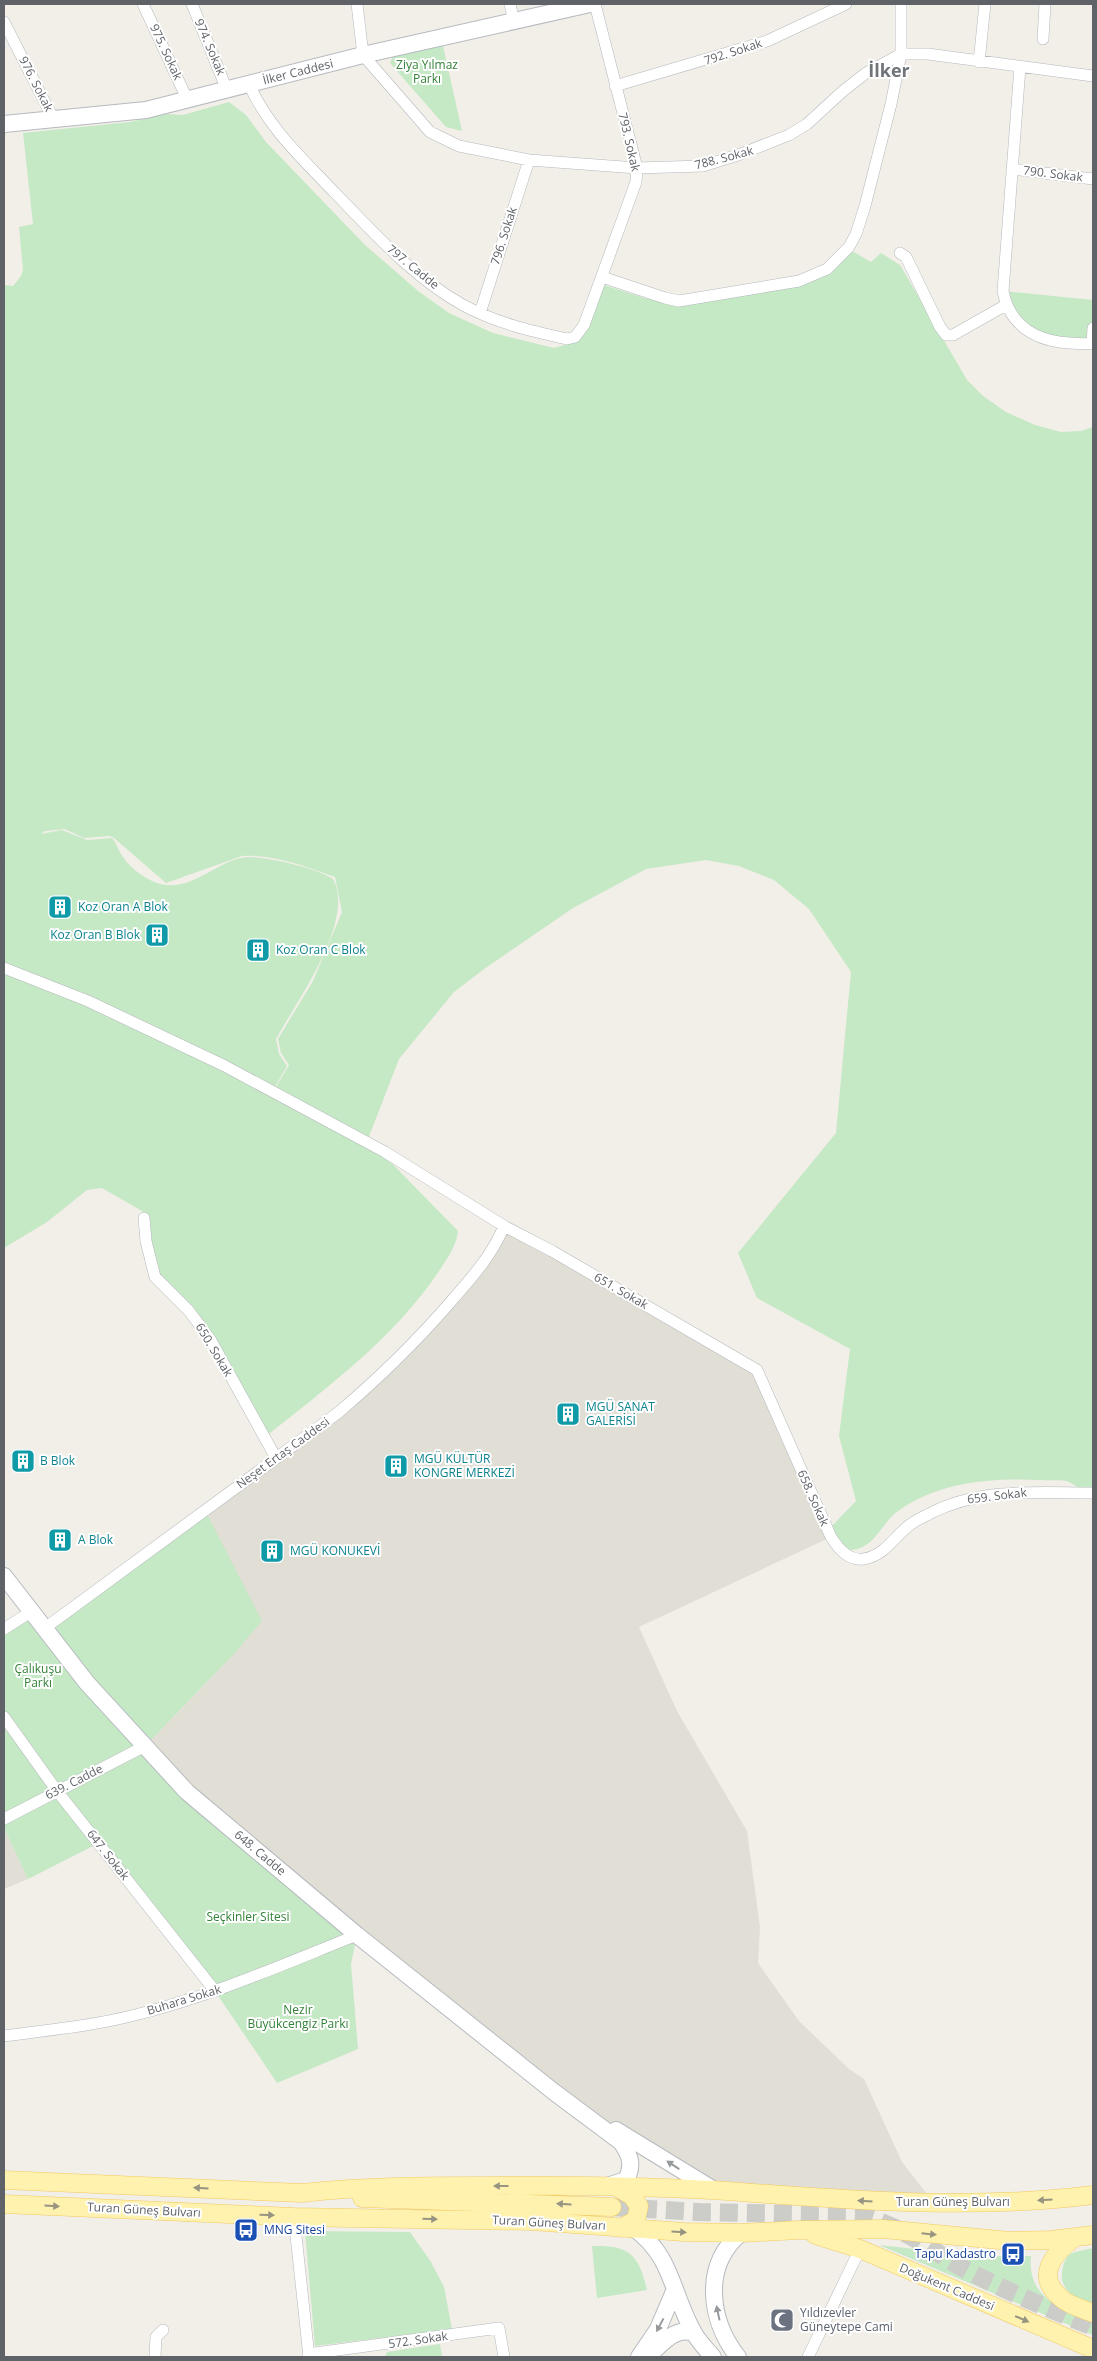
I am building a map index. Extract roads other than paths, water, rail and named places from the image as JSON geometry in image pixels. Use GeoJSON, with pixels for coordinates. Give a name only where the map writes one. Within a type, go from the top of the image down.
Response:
{"type":"FeatureCollection","features":[{"type":"Feature","properties":{"kind":"main road","name":"Turan Güneş Bulvarı"},"geometry":{"type":"LineString","coordinates":[[4,2180],[302,2193],[348,2187],[417,2186],[714,2190],[935,2204],[1025,2202],[1093,2195]]}},
{"type":"Feature","properties":{"kind":"main road"},"geometry":{"type":"LineString","coordinates":[[610,2188],[632,2196],[639,2206],[636,2220],[628,2228]]}},
{"type":"Feature","properties":{"kind":"main road"},"geometry":{"type":"LineString","coordinates":[[302,2193],[396,2200],[612,2207]]}},
{"type":"Feature","properties":{"kind":"main road","name":"Turan Güneş Bulvarı"},"geometry":{"type":"LineString","coordinates":[[4,2204],[294,2217],[532,2221],[741,2233],[884,2229],[1010,2241],[1074,2238],[1093,2235]]}},
{"type":"Feature","properties":{"kind":"main road","name":"Doğukent Caddesi"},"geometry":{"type":"LineString","coordinates":[[798,2230],[860,2249],[1093,2349]]}},
{"type":"Feature","properties":{"kind":"main road"},"geometry":{"type":"LineString","coordinates":[[1074,2238],[1061,2247],[1051,2260],[1049,2266],[1050,2282],[1062,2299],[1093,2314]]}},
{"type":"Feature","properties":{"kind":"street","name":"975. Sokak"},"geometry":{"type":"LineString","coordinates":[[143,4],[188,101]]}},
{"type":"Feature","properties":{"kind":"street","name":"974. Sokak"},"geometry":{"type":"LineString","coordinates":[[192,4],[227,90]]}},
{"type":"Feature","properties":{"kind":"street"},"geometry":{"type":"LineString","coordinates":[[357,4],[364,55]]}},
{"type":"Feature","properties":{"kind":"street"},"geometry":{"type":"LineString","coordinates":[[510,4],[514,22]]}},
{"type":"Feature","properties":{"kind":"street","name":"İlker Caddesi"},"geometry":{"type":"LineString","coordinates":[[4,124],[146,110],[188,101],[364,55],[590,4]]}},
{"type":"Feature","properties":{"kind":"street","name":"793. Sokak"},"geometry":{"type":"LineString","coordinates":[[595,4],[637,168],[636,182],[602,277]]}},
{"type":"Feature","properties":{"kind":"street","name":"792. Sokak"},"geometry":{"type":"LineString","coordinates":[[615,86],[767,41],[846,4]]}},
{"type":"Feature","properties":{"kind":"street"},"geometry":{"type":"LineString","coordinates":[[602,277],[679,301],[799,281],[827,269],[849,247],[856,234],[901,54],[901,4]]}},
{"type":"Feature","properties":{"kind":"street"},"geometry":{"type":"LineString","coordinates":[[979,62],[986,4]]}},
{"type":"Feature","properties":{"kind":"street"},"geometry":{"type":"LineString","coordinates":[[1043,39],[1045,4]]}},
{"type":"Feature","properties":{"kind":"street","name":"976. Sokak"},"geometry":{"type":"LineString","coordinates":[[4,22],[54,120]]}},
{"type":"Feature","properties":{"kind":"street","name":"788. Sokak"},"geometry":{"type":"LineString","coordinates":[[364,55],[430,132],[459,146],[529,160],[637,168],[702,166],[789,136],[807,124],[843,91],[866,74],[901,54],[928,54],[1093,76]]}},
{"type":"Feature","properties":{"kind":"street"},"geometry":{"type":"LineString","coordinates":[[1020,67],[1003,291],[1006,305],[1020,324],[1043,340],[1092,344],[1093,328]]}},
{"type":"Feature","properties":{"kind":"street","name":"797. Cadde"},"geometry":{"type":"LineString","coordinates":[[249,84],[258,106],[278,133],[378,237],[431,283],[462,305],[506,324],[567,339],[575,337],[584,325],[602,277]]}},
{"type":"Feature","properties":{"kind":"street","name":"796. Sokak"},"geometry":{"type":"LineString","coordinates":[[480,313],[529,160]]}},
{"type":"Feature","properties":{"kind":"street","name":"790. Sokak"},"geometry":{"type":"LineString","coordinates":[[1012,170],[1093,179]]}},
{"type":"Feature","properties":{"kind":"street"},"geometry":{"type":"LineString","coordinates":[[900,253],[906,257],[927,303],[946,334],[953,335],[1006,305]]}},
{"type":"Feature","properties":{"kind":"street","name":"651. Sokak"},"geometry":{"type":"LineString","coordinates":[[4,968],[88,1001],[225,1066],[385,1152],[504,1226],[552,1251],[757,1370]]}},
{"type":"Feature","properties":{"kind":"street","name":"650. Sokak"},"geometry":{"type":"LineString","coordinates":[[144,1218],[146,1241],[155,1277],[189,1311],[210,1339],[276,1458]]}},
{"type":"Feature","properties":{"kind":"street","name":"Neşet Ertaş Caddesi"},"geometry":{"type":"LineString","coordinates":[[46,1628],[339,1412],[399,1358],[474,1276],[495,1248],[504,1226]]}},
{"type":"Feature","properties":{"kind":"street","name":"658. Sokak"},"geometry":{"type":"LineString","coordinates":[[757,1370],[831,1537],[840,1550],[850,1557],[862,1559],[878,1554],[889,1546],[907,1527]]}},
{"type":"Feature","properties":{"kind":"street","name":"659. Sokak"},"geometry":{"type":"LineString","coordinates":[[907,1527],[953,1503],[977,1496],[1023,1492],[1093,1493]]}},
{"type":"Feature","properties":{"kind":"street","name":"648. Cadde"},"geometry":{"type":"LineString","coordinates":[[4,1576],[88,1683],[187,1792],[357,1935],[554,2092]]}},
{"type":"Feature","properties":{"kind":"street"},"geometry":{"type":"LineString","coordinates":[[4,1629],[32,1610]]}},
{"type":"Feature","properties":{"kind":"street","name":"647. Sokak"},"geometry":{"type":"LineString","coordinates":[[4,1717],[57,1791],[215,1992]]}},
{"type":"Feature","properties":{"kind":"street","name":"639. Cadde"},"geometry":{"type":"LineString","coordinates":[[4,1819],[145,1746]]}},
{"type":"Feature","properties":{"kind":"street","name":"Buhara Sokak"},"geometry":{"type":"LineString","coordinates":[[4,2036],[98,2024],[136,2015],[215,1992],[357,1935]]}},
{"type":"Feature","properties":{"kind":"street"},"geometry":{"type":"LineString","coordinates":[[554,2092],[621,2142],[628,2152],[632,2165],[626,2180],[610,2188]]}},
{"type":"Feature","properties":{"kind":"street"},"geometry":{"type":"LineString","coordinates":[[554,2092],[714,2190]]}},
{"type":"Feature","properties":{"kind":"street"},"geometry":{"type":"LineString","coordinates":[[294,2217],[309,2356]]}},
{"type":"Feature","properties":{"kind":"street"},"geometry":{"type":"LineString","coordinates":[[628,2228],[650,2240],[661,2255],[694,2333],[714,2357]]}},
{"type":"Feature","properties":{"kind":"street"},"geometry":{"type":"LineString","coordinates":[[738,2357],[721,2329],[714,2284],[716,2267],[722,2253],[741,2233]]}},
{"type":"Feature","properties":{"kind":"street"},"geometry":{"type":"LineString","coordinates":[[808,2357],[860,2249]]}},
{"type":"Feature","properties":{"kind":"street"},"geometry":{"type":"LineString","coordinates":[[648,2354],[675,2289]]}},
{"type":"Feature","properties":{"kind":"street","name":"572. Sokak"},"geometry":{"type":"LineString","coordinates":[[309,2356],[499,2328],[504,2357]]}},
{"type":"Feature","properties":{"kind":"street"},"geometry":{"type":"LineString","coordinates":[[155,2357],[156,2337],[163,2330]]}},
{"type":"Feature","properties":{"kind":"street"},"geometry":{"type":"LineString","coordinates":[[648,2354],[676,2332],[687,2330],[694,2333]]}},
{"type":"Feature","properties":{"kind":"tunnel"},"geometry":{"type":"LineString","coordinates":[[612,2207],[699,2212],[858,2215],[874,2219],[916,2239],[985,2280],[1093,2327]]}},
{"type":"Feature","properties":{"kind":"place","name":"Koz Oran A Blok"},"geometry":{"type":"Point","coordinates":[60,907]}},
{"type":"Feature","properties":{"kind":"place","name":"Koz Oran B Blok"},"geometry":{"type":"Point","coordinates":[157,935]}},
{"type":"Feature","properties":{"kind":"place","name":"Koz Oran C Blok"},"geometry":{"type":"Point","coordinates":[258,950]}},
{"type":"Feature","properties":{"kind":"place","name":"MGÜ SANAT GALERİSİ"},"geometry":{"type":"Point","coordinates":[568,1414]}},
{"type":"Feature","properties":{"kind":"place","name":"B Blok"},"geometry":{"type":"Point","coordinates":[23,1461]}},
{"type":"Feature","properties":{"kind":"place","name":"MGÜ KÜLTÜR KONGRE MERKEZİ"},"geometry":{"type":"Point","coordinates":[396,1466]}},
{"type":"Feature","properties":{"kind":"place","name":"A Blok"},"geometry":{"type":"Point","coordinates":[60,1540]}},
{"type":"Feature","properties":{"kind":"place","name":"MGÜ KONUKEVİ"},"geometry":{"type":"Point","coordinates":[272,1551]}},
{"type":"Feature","properties":{"kind":"place","name":"MNG Sitesi"},"geometry":{"type":"Point","coordinates":[246,2230]}},
{"type":"Feature","properties":{"kind":"place","name":"Tapu Kadastro"},"geometry":{"type":"Point","coordinates":[1013,2254]}},
{"type":"Feature","properties":{"kind":"place","name":"Yıldızevler Güneytepe Cami"},"geometry":{"type":"Point","coordinates":[782,2320]}},
{"type":"Feature","properties":{"kind":"district","name":"İlker"},"geometry":{"type":"Point","coordinates":[889,71]}},
{"type":"Feature","properties":{"kind":"park label","name":"Ziya Yılmaz Parkı"},"geometry":{"type":"Point","coordinates":[427,72]}},
{"type":"Feature","properties":{"kind":"park label","name":"Çalıkuşu Parkı"},"geometry":{"type":"Point","coordinates":[38,1676]}},
{"type":"Feature","properties":{"kind":"park label","name":"Seçkinler Sitesi"},"geometry":{"type":"Point","coordinates":[248,1917]}},
{"type":"Feature","properties":{"kind":"park label","name":"Nezir Büyükcengiz Parkı"},"geometry":{"type":"Point","coordinates":[298,2017]}}]}
